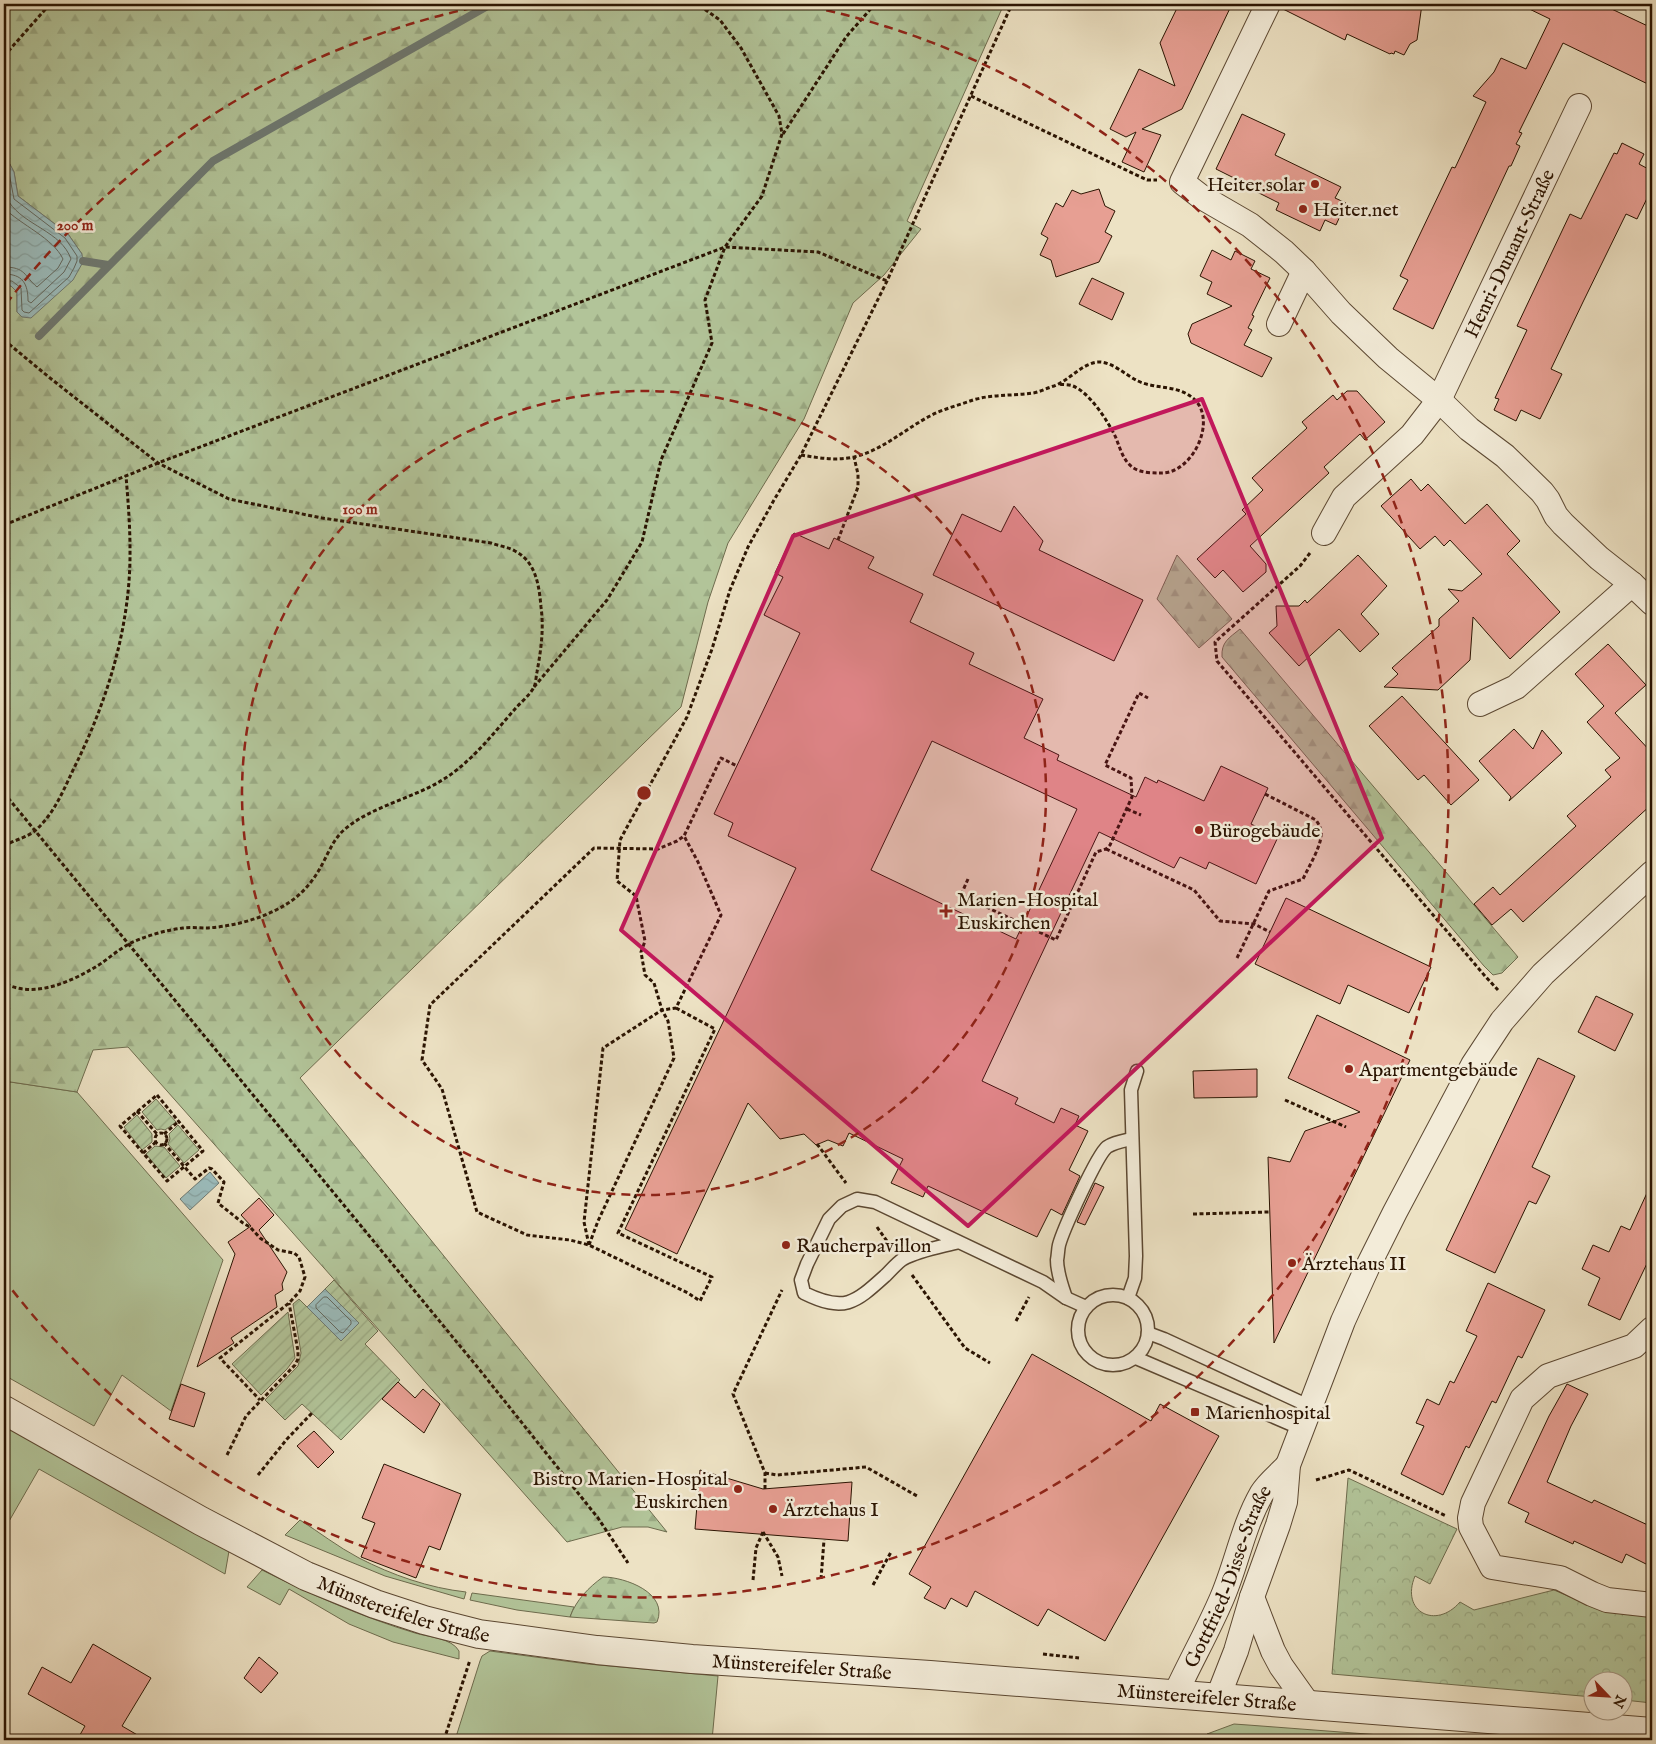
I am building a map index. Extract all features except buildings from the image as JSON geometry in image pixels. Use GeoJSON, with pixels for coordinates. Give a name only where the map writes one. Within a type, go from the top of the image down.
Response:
{"type":"FeatureCollection","features":[{"type":"Feature","properties":{"kind":"street"},"geometry":{"type":"LineString","coordinates":[[1268,4],[1182,182],[1200,196],[1230,212],[1265,236],[1304,271],[1341,313],[1388,358],[1439,400],[1469,429],[1505,456],[1542,492],[1563,524],[1599,558],[1632,584],[1652,604]]}},
{"type":"Feature","properties":{"kind":"street","name":"Henri-Dunant-Straße"},"geometry":{"type":"LineString","coordinates":[[1324,533],[1344,497],[1412,435],[1439,400],[1579,106]]}},
{"type":"Feature","properties":{"kind":"street"},"geometry":{"type":"LineString","coordinates":[[1279,324],[1304,271]]}},
{"type":"Feature","properties":{"kind":"street"},"geometry":{"type":"LineString","coordinates":[[1480,704],[1516,687],[1632,584]]}},
{"type":"Feature","properties":{"kind":"street","name":"Gottfried-Disse-Straße"},"geometry":{"type":"LineString","coordinates":[[1218,1697],[1236,1652],[1252,1597],[1285,1502],[1288,1465],[1312,1407],[1343,1321],[1366,1268],[1473,1065],[1492,1035],[1514,1006],[1543,974],[1651,876]]}},
{"type":"Feature","properties":{"kind":"street"},"geometry":{"type":"LineString","coordinates":[[1652,1329],[1634,1346],[1548,1376],[1522,1399],[1474,1503],[1470,1518],[1471,1527],[1492,1567],[1560,1578],[1608,1600],[1652,1605]]}},
{"type":"Feature","properties":{"kind":"street","name":"Münstereifeler Straße"},"geometry":{"type":"LineString","coordinates":[[4,1410],[201,1521],[306,1576],[375,1604],[464,1631],[502,1638],[613,1652],[930,1674],[1652,1732]]}},
{"type":"Feature","properties":{"kind":"street","name":"Gottfried-Disse-Straße"},"geometry":{"type":"LineString","coordinates":[[1175,1695],[1222,1597],[1246,1526],[1255,1507],[1263,1492],[1288,1465]]}},
{"type":"Feature","properties":{"kind":"street","name":"Gottfried-Disse-Straße"},"geometry":{"type":"LineString","coordinates":[[1252,1597],[1273,1652],[1308,1704]]}},
{"type":"Feature","properties":{"kind":"lane"},"geometry":{"type":"LineString","coordinates":[[1128,1298],[1135,1278],[1136,1256],[1131,1090],[1137,1070]]}},
{"type":"Feature","properties":{"kind":"lane"},"geometry":{"type":"LineString","coordinates":[[1066,1298],[1059,1276],[1057,1261],[1059,1245],[1069,1218],[1105,1148],[1117,1142],[1132,1139]]}},
{"type":"Feature","properties":{"kind":"lane"},"geometry":{"type":"LineString","coordinates":[[959,1242],[919,1252],[901,1260],[861,1298],[850,1303],[835,1304],[820,1301],[804,1293],[801,1280],[806,1264],[829,1219],[842,1206],[857,1199],[875,1202],[959,1242],[1037,1280],[1066,1298],[1086,1307]]}},
{"type":"Feature","properties":{"kind":"lane"},"geometry":{"type":"LineString","coordinates":[[1106,1295],[1121,1295],[1128,1298],[1135,1301],[1144,1312],[1149,1326],[1145,1347],[1136,1358],[1124,1364],[1109,1365],[1096,1360],[1081,1345],[1078,1329],[1082,1314],[1092,1302],[1106,1295]]}},
{"type":"Feature","properties":{"kind":"lane"},"geometry":{"type":"LineString","coordinates":[[1148,1333],[1312,1407]]}},
{"type":"Feature","properties":{"kind":"lane"},"geometry":{"type":"LineString","coordinates":[[1136,1358],[1302,1429]]}},
{"type":"Feature","properties":{"kind":"path"},"geometry":{"type":"LineString","coordinates":[[4,56],[50,4]]}},
{"type":"Feature","properties":{"kind":"path"},"geometry":{"type":"LineString","coordinates":[[698,4],[720,20],[741,48],[779,116],[782,134]]}},
{"type":"Feature","properties":{"kind":"path"},"geometry":{"type":"LineString","coordinates":[[4,983],[27,990],[49,988],[72,980],[93,969],[128,944],[155,934],[184,928],[224,927],[239,924],[264,916],[285,906],[309,884],[318,872],[336,838],[346,828],[374,812],[439,783],[460,768],[488,739],[607,600],[642,542],[661,460],[712,342],[705,300],[725,247],[762,196],[782,134],[846,36],[875,4]]}},
{"type":"Feature","properties":{"kind":"path"},"geometry":{"type":"LineString","coordinates":[[589,1245],[598,1221],[674,1058],[668,1021],[662,1010],[654,983],[645,975],[640,952],[645,941],[636,896],[617,881],[620,840],[687,717],[712,649],[730,590],[748,547],[801,455],[887,281],[1012,4]]}},
{"type":"Feature","properties":{"kind":"path"},"geometry":{"type":"LineString","coordinates":[[971,96],[1147,180],[1182,182]]}},
{"type":"Feature","properties":{"kind":"path"},"geometry":{"type":"LineString","coordinates":[[4,525],[158,463],[725,247],[818,252],[887,281]]}},
{"type":"Feature","properties":{"kind":"path"},"geometry":{"type":"LineString","coordinates":[[4,340],[158,463],[229,499],[322,518],[492,543],[514,551],[525,558],[534,570],[539,588],[542,613],[541,647],[534,687]]}},
{"type":"Feature","properties":{"kind":"path"},"geometry":{"type":"LineString","coordinates":[[801,455],[827,459],[854,457],[881,447],[931,416],[974,400],[998,395],[1034,392],[1058,384],[1086,366],[1098,362],[1107,363],[1139,382],[1176,388],[1196,401],[1203,413],[1202,432],[1195,452],[1182,465],[1164,473],[1142,472],[1134,469],[1128,463],[1114,432],[1094,404],[1085,394],[1073,386],[1058,384]]}},
{"type":"Feature","properties":{"kind":"path"},"geometry":{"type":"LineString","coordinates":[[838,540],[858,487],[858,474],[854,457]]}},
{"type":"Feature","properties":{"kind":"path"},"geometry":{"type":"LineString","coordinates":[[4,846],[36,830],[52,812],[84,747],[106,693],[119,646],[127,600],[130,549],[126,476]]}},
{"type":"Feature","properties":{"kind":"path"},"geometry":{"type":"LineString","coordinates":[[1324,533],[1300,566],[1216,642],[1217,661],[1485,976],[1514,1006]]}},
{"type":"Feature","properties":{"kind":"path"},"geometry":{"type":"LineString","coordinates":[[968,879],[961,895],[1056,940],[1096,852],[1106,849],[1110,845],[1133,796],[1131,778],[1105,766],[1139,693],[1148,698]]}},
{"type":"Feature","properties":{"kind":"path"},"geometry":{"type":"LineString","coordinates":[[589,1245],[584,1222],[603,1048],[662,1010],[676,1008],[715,1029],[618,1233],[712,1277],[700,1301],[688,1293],[589,1245],[570,1240],[527,1235],[477,1212],[442,1089],[422,1060],[430,1005],[594,848],[658,849],[677,841],[684,836],[721,758],[738,766]]}},
{"type":"Feature","properties":{"kind":"path"},"geometry":{"type":"LineString","coordinates":[[4,793],[485,1376],[598,1518],[628,1563]]}},
{"type":"Feature","properties":{"kind":"path"},"geometry":{"type":"LineString","coordinates":[[1237,958],[1269,891],[1303,880],[1319,846],[1322,835],[1316,820],[1265,794]]}},
{"type":"Feature","properties":{"kind":"path"},"geometry":{"type":"LineString","coordinates":[[1127,808],[1141,815]]}},
{"type":"Feature","properties":{"kind":"path"},"geometry":{"type":"LineString","coordinates":[[676,1008],[720,916],[698,862],[684,836]]}},
{"type":"Feature","properties":{"kind":"path"},"geometry":{"type":"LineString","coordinates":[[1106,849],[1194,890],[1220,921],[1254,924],[1270,932]]}},
{"type":"Feature","properties":{"kind":"path"},"geometry":{"type":"LineString","coordinates":[[157,1095],[178,1122],[202,1151],[167,1182],[120,1126],[157,1095]]}},
{"type":"Feature","properties":{"kind":"path"},"geometry":{"type":"LineString","coordinates":[[1285,1100],[1346,1127]]}},
{"type":"Feature","properties":{"kind":"path"},"geometry":{"type":"LineString","coordinates":[[137,1111],[157,1134]]}},
{"type":"Feature","properties":{"kind":"path"},"geometry":{"type":"LineString","coordinates":[[157,1134],[164,1134],[178,1122]]}},
{"type":"Feature","properties":{"kind":"path"},"geometry":{"type":"LineString","coordinates":[[156,1142],[157,1134]]}},
{"type":"Feature","properties":{"kind":"path"},"geometry":{"type":"LineString","coordinates":[[164,1134],[166,1140],[164,1143]]}},
{"type":"Feature","properties":{"kind":"path"},"geometry":{"type":"LineString","coordinates":[[143,1153],[156,1142]]}},
{"type":"Feature","properties":{"kind":"path"},"geometry":{"type":"LineString","coordinates":[[156,1142],[164,1143],[195,1179],[209,1168],[212,1169],[224,1182],[218,1203],[243,1224],[250,1226],[260,1238],[278,1250],[294,1253],[299,1257],[305,1277],[300,1291],[289,1303],[220,1358],[260,1400]]}},
{"type":"Feature","properties":{"kind":"path"},"geometry":{"type":"LineString","coordinates":[[1193,1214],[1269,1212]]}},
{"type":"Feature","properties":{"kind":"path"},"geometry":{"type":"LineString","coordinates":[[1016,1321],[1037,1280]]}},
{"type":"Feature","properties":{"kind":"path"},"geometry":{"type":"LineString","coordinates":[[766,1489],[765,1474],[733,1394],[785,1284]]}},
{"type":"Feature","properties":{"kind":"path"},"geometry":{"type":"LineString","coordinates":[[227,1455],[246,1416],[295,1365],[298,1359],[289,1303]]}},
{"type":"Feature","properties":{"kind":"path"},"geometry":{"type":"LineString","coordinates":[[258,1475],[287,1438],[312,1413]]}},
{"type":"Feature","properties":{"kind":"path"},"geometry":{"type":"LineString","coordinates":[[765,1474],[776,1475],[866,1467],[917,1496]]}},
{"type":"Feature","properties":{"kind":"path"},"geometry":{"type":"LineString","coordinates":[[1316,1480],[1349,1470],[1471,1527]]}},
{"type":"Feature","properties":{"kind":"path"},"geometry":{"type":"LineString","coordinates":[[753,1580],[756,1548],[763,1532],[778,1556],[782,1576]]}},
{"type":"Feature","properties":{"kind":"path"},"geometry":{"type":"LineString","coordinates":[[821,1579],[824,1540]]}},
{"type":"Feature","properties":{"kind":"path"},"geometry":{"type":"LineString","coordinates":[[873,1584],[891,1552]]}},
{"type":"Feature","properties":{"kind":"path"},"geometry":{"type":"LineString","coordinates":[[444,1740],[466,1673]]}},
{"type":"Feature","properties":{"kind":"highlighted area"},"geometry":{"type":"Polygon","coordinates":[[[1202,399],[1382,838],[968,1226],[621,930],[793,536],[1202,399]]]}},
{"type":"Feature","properties":{"kind":"green space"},"geometry":{"type":"Polygon","coordinates":[[[4,4],[1004,4],[907,221],[921,229],[884,275],[853,303],[804,419],[728,543],[708,602],[681,707],[300,1078],[667,1532],[648,1527],[622,1527],[567,1542],[128,1047],[93,1050],[77,1092],[4,1081],[4,285],[11,286],[17,292],[17,312],[82,254],[68,234],[18,196],[14,172],[4,153],[4,4]]]}},
{"type":"Feature","properties":{"kind":"green space"},"geometry":{"type":"Polygon","coordinates":[[[1177,555],[1232,619],[1199,648],[1157,599],[1177,555]]]}},
{"type":"Feature","properties":{"kind":"green space"},"geometry":{"type":"Polygon","coordinates":[[[1240,629],[1518,957],[1502,973],[1493,975],[1484,966],[1222,657],[1224,644],[1240,629]]]}},
{"type":"Feature","properties":{"kind":"green space"},"geometry":{"type":"Polygon","coordinates":[[[4,1081],[77,1092],[223,1260],[171,1411],[122,1375],[94,1426],[4,1375],[4,1081]]]}},
{"type":"Feature","properties":{"kind":"green space"},"geometry":{"type":"Polygon","coordinates":[[[156,1099],[176,1122],[165,1130],[157,1130],[142,1112],[156,1099]]]}},
{"type":"Feature","properties":{"kind":"green space"},"geometry":{"type":"Polygon","coordinates":[[[137,1115],[152,1134],[152,1142],[142,1150],[124,1127],[137,1115]]]}},
{"type":"Feature","properties":{"kind":"green space"},"geometry":{"type":"Polygon","coordinates":[[[178,1125],[199,1150],[184,1163],[168,1144],[169,1134],[178,1125]]]}},
{"type":"Feature","properties":{"kind":"green space"},"geometry":{"type":"Polygon","coordinates":[[[155,1146],[164,1147],[180,1166],[166,1178],[146,1154],[155,1146]]]}},
{"type":"Feature","properties":{"kind":"green space"},"geometry":{"type":"Polygon","coordinates":[[[334,1280],[378,1331],[365,1344],[400,1380],[341,1440],[302,1404],[285,1420],[265,1400],[298,1366],[301,1353],[293,1304],[299,1299],[341,1341],[359,1323],[325,1289],[334,1280]]]}},
{"type":"Feature","properties":{"kind":"green space"},"geometry":{"type":"Polygon","coordinates":[[[288,1312],[295,1358],[287,1369],[261,1395],[232,1364],[288,1312]]]}},
{"type":"Feature","properties":{"kind":"green space"},"geometry":{"type":"Polygon","coordinates":[[[4,1424],[229,1551],[225,1574],[39,1469],[4,1530],[4,1424]]]}},
{"type":"Feature","properties":{"kind":"green space"},"geometry":{"type":"Polygon","coordinates":[[[1348,1478],[1457,1529],[1430,1584],[1415,1576],[1412,1599],[1416,1607],[1423,1613],[1431,1616],[1441,1615],[1451,1610],[1460,1602],[1474,1610],[1554,1590],[1589,1605],[1623,1614],[1652,1617],[1652,1703],[1634,1701],[1634,1672],[1584,1672],[1584,1696],[1332,1674],[1348,1478]]]}},
{"type":"Feature","properties":{"kind":"green space"},"geometry":{"type":"Polygon","coordinates":[[[300,1520],[359,1558],[398,1575],[425,1584],[466,1592],[464,1599],[385,1576],[285,1535],[300,1520]]]}},
{"type":"Feature","properties":{"kind":"green space"},"geometry":{"type":"Polygon","coordinates":[[[262,1570],[356,1613],[395,1627],[451,1643],[459,1651],[459,1659],[393,1642],[349,1624],[289,1589],[280,1605],[247,1587],[262,1570]]]}},
{"type":"Feature","properties":{"kind":"green space"},"geometry":{"type":"Polygon","coordinates":[[[603,1577],[633,1584],[651,1595],[657,1603],[659,1612],[657,1622],[570,1617],[584,1594],[603,1577]]]}},
{"type":"Feature","properties":{"kind":"green space"},"geometry":{"type":"Polygon","coordinates":[[[472,1593],[574,1607],[570,1617],[517,1610],[470,1600],[472,1593]]]}},
{"type":"Feature","properties":{"kind":"green space"},"geometry":{"type":"Polygon","coordinates":[[[490,1651],[588,1664],[718,1676],[712,1740],[455,1740],[480,1661],[482,1656],[490,1651]]]}},
{"type":"Feature","properties":{"kind":"green space"},"geometry":{"type":"Polygon","coordinates":[[[1234,1724],[1446,1740],[1287,1740],[1207,1734],[1234,1724]]]}},
{"type":"Feature","properties":{"kind":"water"},"geometry":{"type":"Polygon","coordinates":[[[4,153],[14,172],[18,196],[68,234],[82,254],[83,262],[73,280],[31,318],[22,317],[17,312],[17,292],[11,286],[4,285],[4,153]]]}},
{"type":"Feature","properties":{"kind":"water"},"geometry":{"type":"Polygon","coordinates":[[[210,1172],[219,1183],[190,1210],[180,1199],[210,1172]]]}},
{"type":"Feature","properties":{"kind":"water"},"geometry":{"type":"Polygon","coordinates":[[[325,1289],[359,1323],[341,1341],[307,1307],[325,1289]]]}},
{"type":"Feature","properties":{"kind":"waterway"},"geometry":{"type":"LineString","coordinates":[[39,336],[213,161],[491,4]]}},
{"type":"Feature","properties":{"kind":"waterway"},"geometry":{"type":"LineString","coordinates":[[83,261],[108,265]]}},
{"type":"Feature","properties":{"kind":"place","name":"Heiter.solar"},"geometry":{"type":"Point","coordinates":[1315,184]}},
{"type":"Feature","properties":{"kind":"place","name":"Heiter.net"},"geometry":{"type":"Point","coordinates":[1303,209]}},
{"type":"Feature","properties":{"kind":"place","name":"Bürogebäude"},"geometry":{"type":"Point","coordinates":[1199,830]}},
{"type":"Feature","properties":{"kind":"place","name":"Marien-Hospital Euskirchen"},"geometry":{"type":"Point","coordinates":[946,911]}},
{"type":"Feature","properties":{"kind":"place","name":"Apartmentgebäude"},"geometry":{"type":"Point","coordinates":[1349,1069]}},
{"type":"Feature","properties":{"kind":"place","name":"Raucherpavillon"},"geometry":{"type":"Point","coordinates":[786,1245]}},
{"type":"Feature","properties":{"kind":"place","name":"Ärztehaus II"},"geometry":{"type":"Point","coordinates":[1292,1263]}},
{"type":"Feature","properties":{"kind":"place","name":"Marienhospital"},"geometry":{"type":"Point","coordinates":[1195,1412]}},
{"type":"Feature","properties":{"kind":"place","name":"Bistro Marien-Hospital Euskirchen"},"geometry":{"type":"Point","coordinates":[738,1489]}},
{"type":"Feature","properties":{"kind":"place","name":"Ärztehaus I"},"geometry":{"type":"Point","coordinates":[773,1509]}}]}
